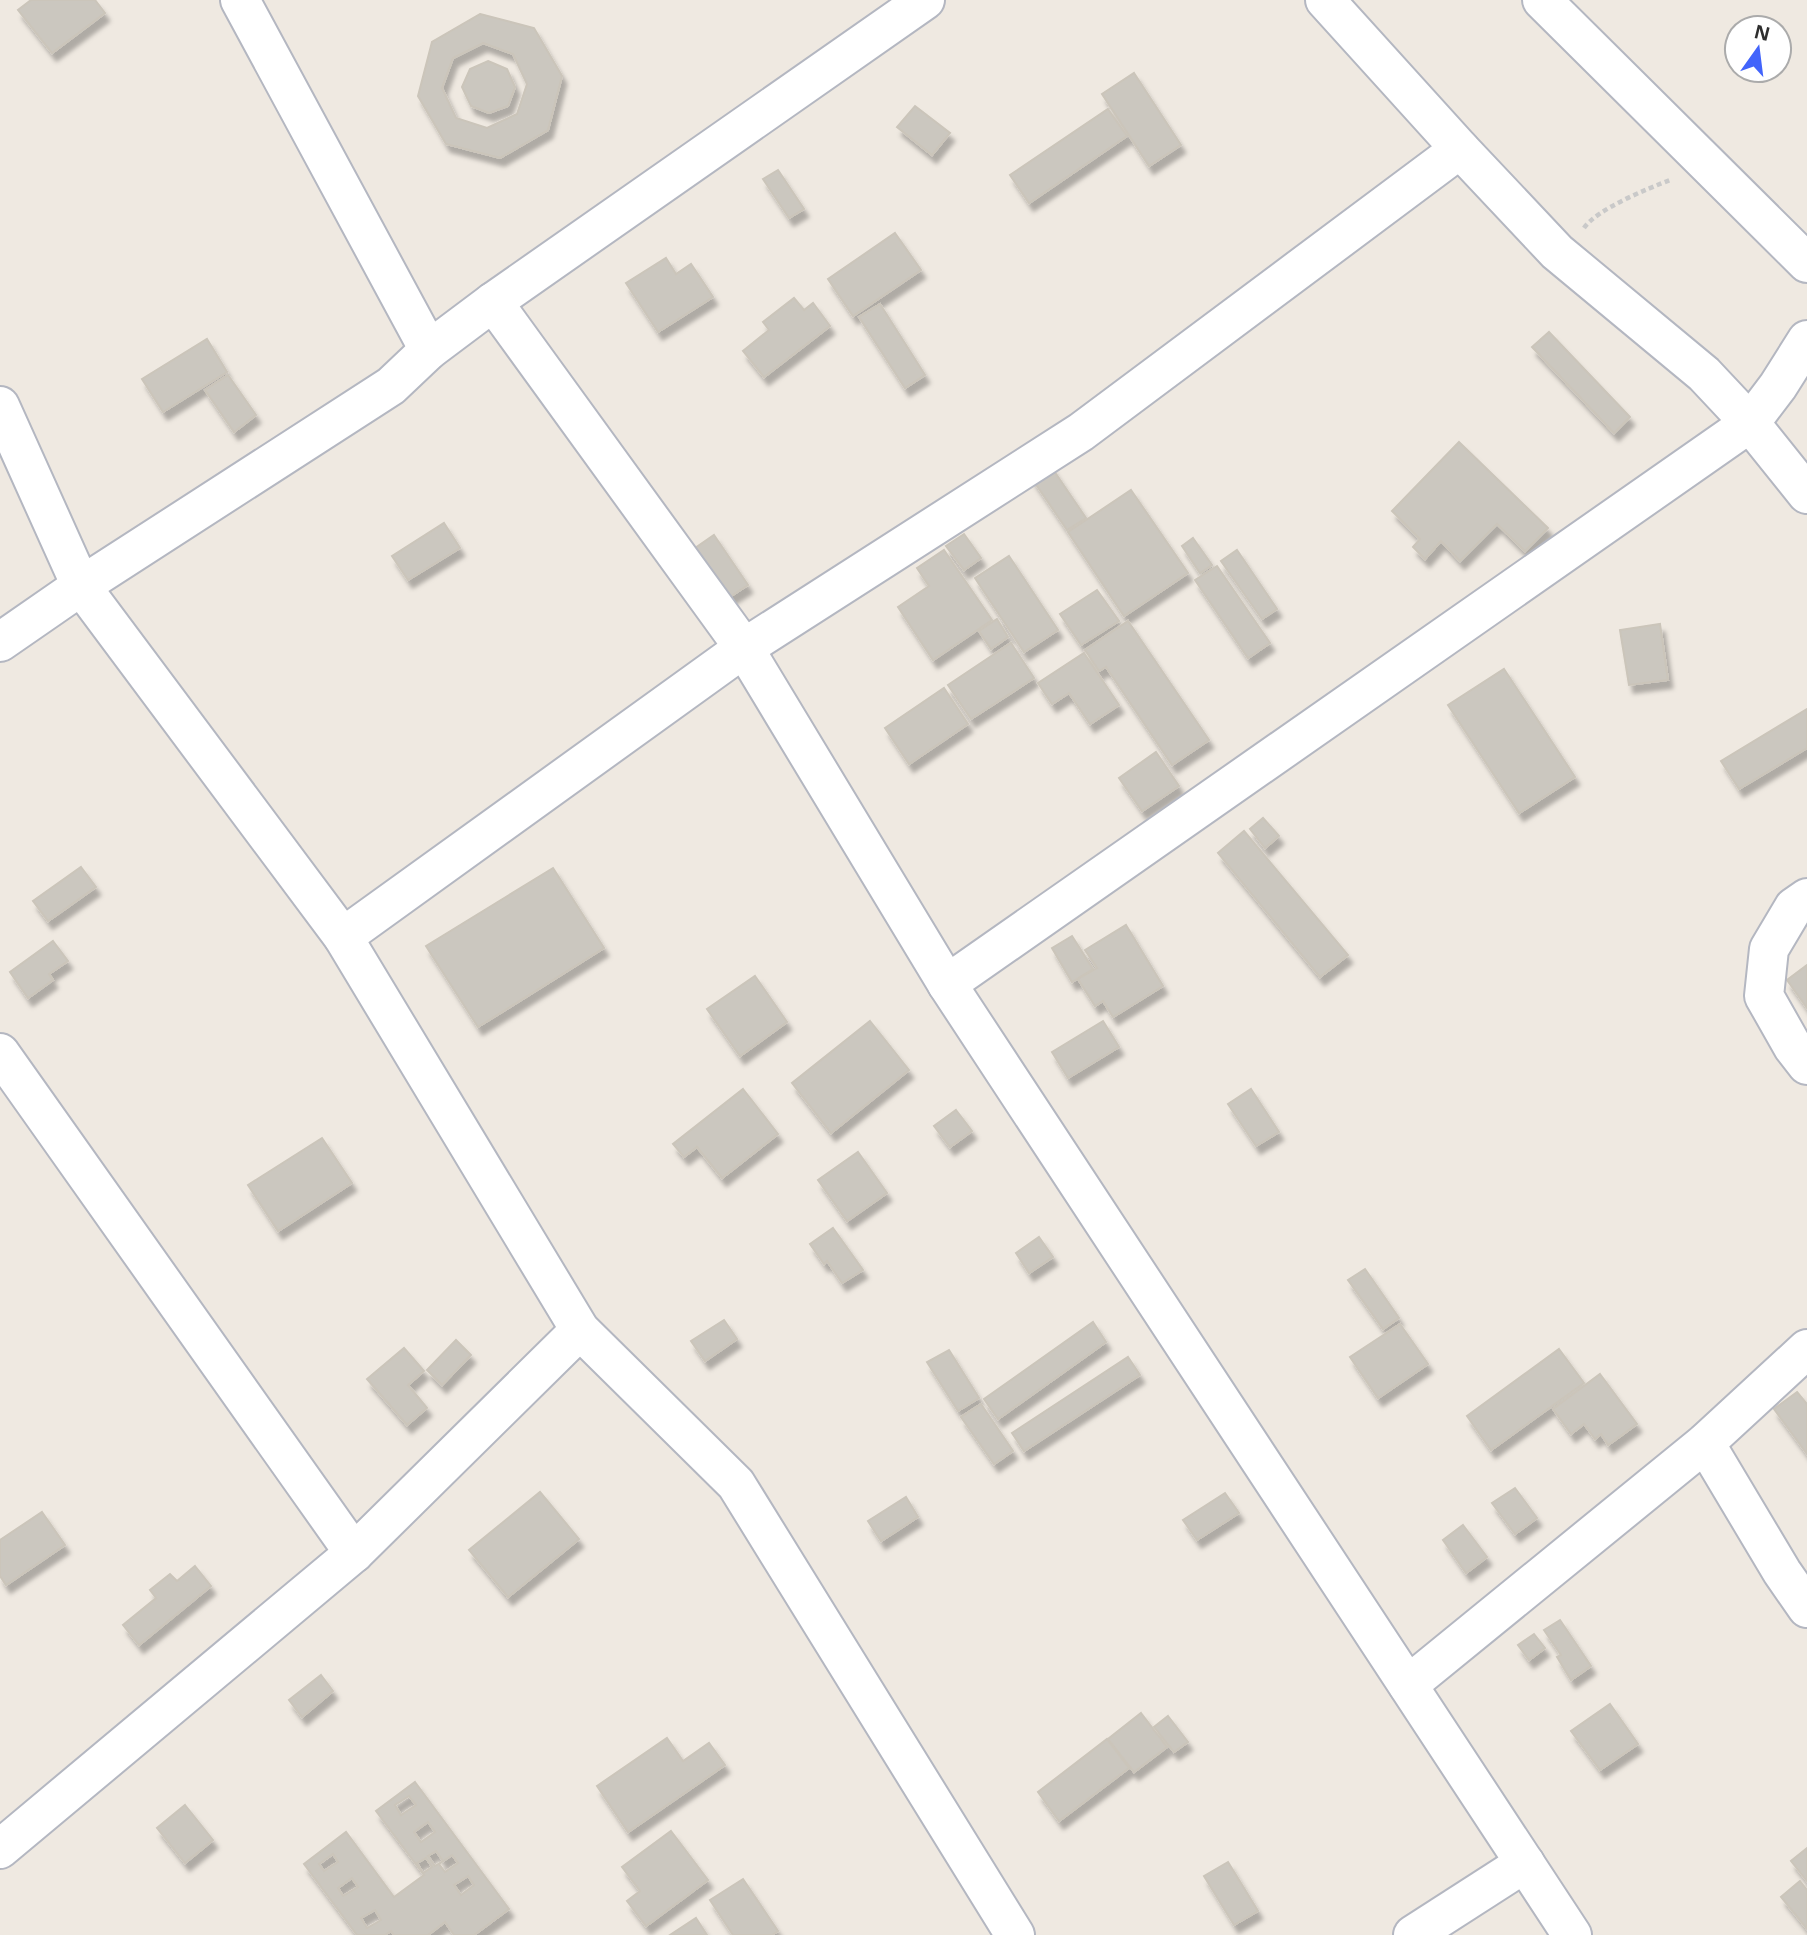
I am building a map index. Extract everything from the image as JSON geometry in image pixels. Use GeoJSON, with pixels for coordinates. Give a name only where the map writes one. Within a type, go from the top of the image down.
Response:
{"type":"FeatureCollection","features":[{"type":"Feature","properties":{"kind":"street"},"geometry":{"type":"LineString","coordinates":[[240,0],[429,350]]}},
{"type":"Feature","properties":{"kind":"street"},"geometry":{"type":"LineString","coordinates":[[0,642],[81,586],[391,386],[429,350],[494,302],[925,0]]}},
{"type":"Feature","properties":{"kind":"street"},"geometry":{"type":"LineString","coordinates":[[1325,0],[1557,252],[1704,374],[1750,423],[1807,494]]}},
{"type":"Feature","properties":{"kind":"street"},"geometry":{"type":"LineString","coordinates":[[1542,0],[1807,263]]}},
{"type":"Feature","properties":{"kind":"street"},"geometry":{"type":"LineString","coordinates":[[342,937],[744,648],[1081,432],[1460,149]]}},
{"type":"Feature","properties":{"kind":"street"},"geometry":{"type":"LineString","coordinates":[[494,302],[744,648],[947,984],[1572,1935]]}},
{"type":"Feature","properties":{"kind":"street"},"geometry":{"type":"LineString","coordinates":[[947,984],[1750,423],[1778,386],[1807,340]]}},
{"type":"Feature","properties":{"kind":"street"},"geometry":{"type":"LineString","coordinates":[[0,406],[81,586],[342,937],[580,1330],[736,1484],[1015,1935]]}},
{"type":"Feature","properties":{"kind":"street"},"geometry":{"type":"LineString","coordinates":[[1807,898],[1794,907],[1769,949],[1764,996],[1793,1047],[1807,1065]]}},
{"type":"Feature","properties":{"kind":"street"},"geometry":{"type":"LineString","coordinates":[[0,1053],[354,1553]]}},
{"type":"Feature","properties":{"kind":"street"},"geometry":{"type":"LineString","coordinates":[[0,1849],[354,1553],[580,1330]]}},
{"type":"Feature","properties":{"kind":"street"},"geometry":{"type":"LineString","coordinates":[[1408,1685],[1705,1443],[1807,1349]]}},
{"type":"Feature","properties":{"kind":"street"},"geometry":{"type":"LineString","coordinates":[[1705,1443],[1782,1572],[1807,1608]]}},
{"type":"Feature","properties":{"kind":"street"},"geometry":{"type":"LineString","coordinates":[[1413,1935],[1525,1863]]}},
{"type":"Feature","properties":{"kind":"path"},"geometry":{"type":"LineString","coordinates":[[1557,252],[1582,230],[1590,219],[1642,190],[1676,178],[1715,172]]}},
{"type":"Feature","properties":{"kind":"building"},"geometry":{"type":"Polygon","coordinates":[[[31,0],[95,0],[105,13],[52,53],[18,10],[31,0]]]}},
{"type":"Feature","properties":{"kind":"building"},"geometry":{"type":"Polygon","coordinates":[[[480,14],[534,28],[562,76],[548,130],[500,158],[446,144],[418,96],[432,42],[480,14]],[[483,43],[453,58],[442,88],[456,118],[487,128],[517,114],[527,84],[513,54],[483,43]]]}},
{"type":"Feature","properties":{"kind":"building"},"geometry":{"type":"Polygon","coordinates":[[[488,61],[507,69],[515,87],[508,106],[489,113],[471,106],[462,87],[470,69],[488,61]]]}},
{"type":"Feature","properties":{"kind":"building"},"geometry":{"type":"Polygon","coordinates":[[[1134,73],[1181,145],[1149,166],[1102,94],[1134,73]]]}},
{"type":"Feature","properties":{"kind":"building"},"geometry":{"type":"Polygon","coordinates":[[[915,106],[950,133],[932,155],[897,127],[915,106]]]}},
{"type":"Feature","properties":{"kind":"building"},"geometry":{"type":"Polygon","coordinates":[[[1108,109],[1127,136],[1029,203],[1010,175],[1108,109]]]}},
{"type":"Feature","properties":{"kind":"building"},"geometry":{"type":"Polygon","coordinates":[[[778,170],[804,209],[789,218],[763,179],[778,170]]]}},
{"type":"Feature","properties":{"kind":"building"},"geometry":{"type":"Polygon","coordinates":[[[895,233],[921,270],[853,316],[828,279],[895,233]]]}},
{"type":"Feature","properties":{"kind":"building"},"geometry":{"type":"Polygon","coordinates":[[[666,258],[676,274],[691,264],[713,297],[658,332],[626,283],[666,258]]]}},
{"type":"Feature","properties":{"kind":"building"},"geometry":{"type":"Polygon","coordinates":[[[794,298],[804,310],[813,303],[830,326],[764,377],[743,351],[769,330],[763,322],[794,298]]]}},
{"type":"Feature","properties":{"kind":"building"},"geometry":{"type":"Polygon","coordinates":[[[880,304],[925,375],[905,388],[859,317],[880,304]]]}},
{"type":"Feature","properties":{"kind":"building"},"geometry":{"type":"Polygon","coordinates":[[[1549,332],[1630,417],[1614,433],[1532,347],[1549,332]]]}},
{"type":"Feature","properties":{"kind":"building"},"geometry":{"type":"Polygon","coordinates":[[[207,339],[227,372],[163,412],[142,379],[207,339]]]}},
{"type":"Feature","properties":{"kind":"building"},"geometry":{"type":"Polygon","coordinates":[[[228,375],[256,415],[234,432],[205,390],[228,375]]]}},
{"type":"Feature","properties":{"kind":"building"},"geometry":{"type":"Polygon","coordinates":[[[1459,442],[1548,528],[1525,551],[1497,524],[1460,561],[1441,541],[1425,559],[1413,547],[1420,539],[1392,511],[1459,442]]]}},
{"type":"Feature","properties":{"kind":"building"},"geometry":{"type":"Polygon","coordinates":[[[1050,465],[1086,518],[1067,530],[1031,477],[1050,465]]]}},
{"type":"Feature","properties":{"kind":"building"},"geometry":{"type":"Polygon","coordinates":[[[1131,490],[1188,573],[1124,616],[1068,532],[1131,490]]]}},
{"type":"Feature","properties":{"kind":"building"},"geometry":{"type":"Polygon","coordinates":[[[444,523],[460,548],[408,580],[392,556],[444,523]]]}},
{"type":"Feature","properties":{"kind":"building"},"geometry":{"type":"Polygon","coordinates":[[[964,534],[981,558],[964,570],[946,546],[964,534]]]}},
{"type":"Feature","properties":{"kind":"building"},"geometry":{"type":"Polygon","coordinates":[[[714,535],[748,585],[719,604],[685,555],[714,535]]]}},
{"type":"Feature","properties":{"kind":"building"},"geometry":{"type":"Polygon","coordinates":[[[1193,538],[1212,565],[1200,573],[1182,546],[1193,538]]]}},
{"type":"Feature","properties":{"kind":"building"},"geometry":{"type":"Polygon","coordinates":[[[944,550],[992,620],[933,660],[898,607],[929,586],[917,568],[944,550]]]}},
{"type":"Feature","properties":{"kind":"building"},"geometry":{"type":"Polygon","coordinates":[[[1237,550],[1277,609],[1262,619],[1221,561],[1237,550]]]}},
{"type":"Feature","properties":{"kind":"building"},"geometry":{"type":"Polygon","coordinates":[[[1009,556],[1058,630],[1024,652],[975,578],[1009,556]]]}},
{"type":"Feature","properties":{"kind":"building"},"geometry":{"type":"Polygon","coordinates":[[[1217,566],[1270,643],[1248,658],[1195,580],[1217,566]]]}},
{"type":"Feature","properties":{"kind":"building"},"geometry":{"type":"Polygon","coordinates":[[[1097,590],[1119,621],[1081,645],[1060,614],[1097,590]]]}},
{"type":"Feature","properties":{"kind":"building"},"geometry":{"type":"Polygon","coordinates":[[[997,619],[1008,637],[991,649],[979,631],[997,619]]]}},
{"type":"Feature","properties":{"kind":"building"},"geometry":{"type":"Polygon","coordinates":[[[1128,621],[1209,740],[1172,765],[1106,667],[1099,671],[1085,650],[1128,621]]]}},
{"type":"Feature","properties":{"kind":"building"},"geometry":{"type":"Polygon","coordinates":[[[1660,624],[1668,680],[1629,685],[1620,630],[1660,624]]]}},
{"type":"Feature","properties":{"kind":"building"},"geometry":{"type":"Polygon","coordinates":[[[1011,643],[1034,678],[971,719],[948,685],[1011,643]]]}},
{"type":"Feature","properties":{"kind":"building"},"geometry":{"type":"Polygon","coordinates":[[[1084,653],[1119,705],[1090,724],[1069,693],[1052,704],[1038,683],[1084,653]]]}},
{"type":"Feature","properties":{"kind":"building"},"geometry":{"type":"Polygon","coordinates":[[[1504,669],[1575,777],[1519,813],[1448,705],[1504,669]]]}},
{"type":"Feature","properties":{"kind":"building"},"geometry":{"type":"Polygon","coordinates":[[[944,688],[968,724],[909,764],[885,728],[944,688]]]}},
{"type":"Feature","properties":{"kind":"building"},"geometry":{"type":"Polygon","coordinates":[[[1807,709],[1807,748],[1739,789],[1721,761],[1807,709]]]}},
{"type":"Feature","properties":{"kind":"building"},"geometry":{"type":"Polygon","coordinates":[[[1156,752],[1179,786],[1142,811],[1119,778],[1156,752]]]}},
{"type":"Feature","properties":{"kind":"building"},"geometry":{"type":"Polygon","coordinates":[[[1263,818],[1279,836],[1265,848],[1250,829],[1263,818]]]}},
{"type":"Feature","properties":{"kind":"building"},"geometry":{"type":"Polygon","coordinates":[[[1244,831],[1348,955],[1320,977],[1218,853],[1244,831]]]}},
{"type":"Feature","properties":{"kind":"building"},"geometry":{"type":"Polygon","coordinates":[[[81,867],[96,887],[48,921],[33,901],[81,867]]]}},
{"type":"Feature","properties":{"kind":"building"},"geometry":{"type":"Polygon","coordinates":[[[553,868],[604,948],[478,1027],[426,946],[553,868]]]}},
{"type":"Feature","properties":{"kind":"building"},"geometry":{"type":"Polygon","coordinates":[[[1126,925],[1163,986],[1113,1017],[1103,1001],[1095,1006],[1078,979],[1097,968],[1085,950],[1126,925]]]}},
{"type":"Feature","properties":{"kind":"building"},"geometry":{"type":"Polygon","coordinates":[[[1072,936],[1093,969],[1072,982],[1052,948],[1072,936]]]}},
{"type":"Feature","properties":{"kind":"building"},"geometry":{"type":"Polygon","coordinates":[[[53,941],[68,961],[49,974],[53,980],[28,998],[10,972],[53,941]]]}},
{"type":"Feature","properties":{"kind":"building"},"geometry":{"type":"Polygon","coordinates":[[[1807,965],[1807,1008],[1787,980],[1807,965]]]}},
{"type":"Feature","properties":{"kind":"building"},"geometry":{"type":"Polygon","coordinates":[[[755,976],[787,1022],[740,1056],[707,1009],[755,976]]]}},
{"type":"Feature","properties":{"kind":"building"},"geometry":{"type":"Polygon","coordinates":[[[870,1021],[909,1070],[831,1133],[792,1083],[870,1021]]]}},
{"type":"Feature","properties":{"kind":"building"},"geometry":{"type":"Polygon","coordinates":[[[1103,1021],[1119,1047],[1068,1078],[1052,1052],[1103,1021]]]}},
{"type":"Feature","properties":{"kind":"building"},"geometry":{"type":"Polygon","coordinates":[[[743,1089],[778,1134],[722,1178],[697,1147],[684,1157],[673,1144],[743,1089]]]}},
{"type":"Feature","properties":{"kind":"building"},"geometry":{"type":"Polygon","coordinates":[[[1251,1089],[1279,1132],[1256,1146],[1228,1104],[1251,1089]]]}},
{"type":"Feature","properties":{"kind":"building"},"geometry":{"type":"Polygon","coordinates":[[[956,1110],[972,1131],[950,1147],[934,1126],[956,1110]]]}},
{"type":"Feature","properties":{"kind":"building"},"geometry":{"type":"Polygon","coordinates":[[[322,1138],[352,1183],[278,1231],[248,1185],[322,1138]]]}},
{"type":"Feature","properties":{"kind":"building"},"geometry":{"type":"Polygon","coordinates":[[[858,1152],[887,1193],[847,1221],[818,1180],[858,1152]]]}},
{"type":"Feature","properties":{"kind":"building"},"geometry":{"type":"Polygon","coordinates":[[[833,1228],[863,1270],[842,1283],[827,1261],[824,1264],[810,1244],[833,1228]]]}},
{"type":"Feature","properties":{"kind":"building"},"geometry":{"type":"Polygon","coordinates":[[[1039,1237],[1053,1257],[1029,1273],[1016,1253],[1039,1237]]]}},
{"type":"Feature","properties":{"kind":"building"},"geometry":{"type":"Polygon","coordinates":[[[1365,1269],[1399,1318],[1383,1329],[1348,1280],[1365,1269]]]}},
{"type":"Feature","properties":{"kind":"building"},"geometry":{"type":"Polygon","coordinates":[[[724,1320],[737,1339],[705,1361],[691,1341],[724,1320]]]}},
{"type":"Feature","properties":{"kind":"building"},"geometry":{"type":"Polygon","coordinates":[[[1093,1322],[1106,1342],[998,1419],[984,1399],[1093,1322]]]}},
{"type":"Feature","properties":{"kind":"building"},"geometry":{"type":"Polygon","coordinates":[[[1400,1324],[1428,1364],[1378,1398],[1350,1357],[1400,1324]]]}},
{"type":"Feature","properties":{"kind":"building"},"geometry":{"type":"Polygon","coordinates":[[[456,1340],[471,1355],[442,1385],[427,1370],[456,1340]]]}},
{"type":"Feature","properties":{"kind":"building"},"geometry":{"type":"Polygon","coordinates":[[[404,1348],[424,1371],[408,1385],[427,1408],[407,1425],[367,1379],[404,1348]]]}},
{"type":"Feature","properties":{"kind":"building"},"geometry":{"type":"Polygon","coordinates":[[[1559,1349],[1584,1383],[1491,1450],[1467,1416],[1559,1349]]]}},
{"type":"Feature","properties":{"kind":"building"},"geometry":{"type":"Polygon","coordinates":[[[949,1350],[979,1398],[958,1411],[927,1362],[949,1350]]]}},
{"type":"Feature","properties":{"kind":"building"},"geometry":{"type":"Polygon","coordinates":[[[1128,1357],[1140,1375],[1024,1451],[1012,1433],[1128,1357]]]}},
{"type":"Feature","properties":{"kind":"building"},"geometry":{"type":"Polygon","coordinates":[[[1600,1374],[1637,1424],[1608,1445],[1601,1434],[1595,1439],[1584,1424],[1571,1434],[1553,1409],[1600,1374]]]}},
{"type":"Feature","properties":{"kind":"building"},"geometry":{"type":"Polygon","coordinates":[[[1797,1392],[1807,1404],[1807,1454],[1774,1409],[1797,1392]]]}},
{"type":"Feature","properties":{"kind":"building"},"geometry":{"type":"Polygon","coordinates":[[[981,1404],[1013,1451],[994,1464],[961,1417],[981,1404]]]}},
{"type":"Feature","properties":{"kind":"building"},"geometry":{"type":"Polygon","coordinates":[[[1515,1488],[1537,1518],[1515,1534],[1492,1503],[1515,1488]]]}},
{"type":"Feature","properties":{"kind":"building"},"geometry":{"type":"Polygon","coordinates":[[[540,1492],[579,1539],[508,1597],[469,1550],[540,1492]]]}},
{"type":"Feature","properties":{"kind":"building"},"geometry":{"type":"Polygon","coordinates":[[[1225,1493],[1239,1513],[1197,1540],[1183,1520],[1225,1493]]]}},
{"type":"Feature","properties":{"kind":"building"},"geometry":{"type":"Polygon","coordinates":[[[906,1497],[918,1517],[881,1541],[868,1521],[906,1497]]]}},
{"type":"Feature","properties":{"kind":"building"},"geometry":{"type":"Polygon","coordinates":[[[42,1512],[65,1545],[6,1585],[0,1576],[0,1540],[42,1512]]]}},
{"type":"Feature","properties":{"kind":"building"},"geometry":{"type":"Polygon","coordinates":[[[1463,1525],[1487,1557],[1466,1573],[1443,1540],[1463,1525]]]}},
{"type":"Feature","properties":{"kind":"building"},"geometry":{"type":"Polygon","coordinates":[[[195,1566],[211,1586],[139,1645],[123,1625],[156,1598],[150,1590],[170,1574],[177,1581],[195,1566]]]}},
{"type":"Feature","properties":{"kind":"building"},"geometry":{"type":"Polygon","coordinates":[[[1560,1620],[1591,1666],[1571,1680],[1557,1657],[1561,1655],[1544,1630],[1560,1620]]]}},
{"type":"Feature","properties":{"kind":"building"},"geometry":{"type":"Polygon","coordinates":[[[1534,1634],[1545,1648],[1529,1660],[1518,1645],[1534,1634]]]}},
{"type":"Feature","properties":{"kind":"building"},"geometry":{"type":"Polygon","coordinates":[[[321,1675],[333,1691],[302,1717],[289,1700],[321,1675]]]}},
{"type":"Feature","properties":{"kind":"building"},"geometry":{"type":"Polygon","coordinates":[[[1610,1704],[1638,1744],[1600,1770],[1571,1731],[1610,1704]]]}},
{"type":"Feature","properties":{"kind":"building"},"geometry":{"type":"Polygon","coordinates":[[[1141,1713],[1167,1747],[1134,1772],[1108,1739],[1141,1713]]]}},
{"type":"Feature","properties":{"kind":"building"},"geometry":{"type":"Polygon","coordinates":[[[1168,1716],[1188,1742],[1174,1752],[1154,1727],[1168,1716]]]}},
{"type":"Feature","properties":{"kind":"building"},"geometry":{"type":"Polygon","coordinates":[[[667,1738],[683,1761],[709,1743],[725,1765],[628,1832],[597,1786],[667,1738]]]}},
{"type":"Feature","properties":{"kind":"building"},"geometry":{"type":"Polygon","coordinates":[[[1107,1739],[1129,1768],[1059,1821],[1038,1792],[1107,1739]]]}},
{"type":"Feature","properties":{"kind":"building"},"geometry":{"type":"Polygon","coordinates":[[[415,1782],[509,1909],[474,1935],[454,1935],[445,1922],[428,1935],[394,1935],[391,1931],[385,1935],[357,1935],[304,1864],[346,1832],[394,1897],[424,1875],[376,1811],[415,1782]],[[409,1796],[395,1805],[401,1815],[416,1805],[409,1796]],[[428,1822],[414,1832],[421,1842],[435,1832],[428,1822]],[[436,1851],[428,1856],[435,1866],[443,1861],[436,1851]],[[333,1854],[319,1864],[324,1871],[338,1862],[333,1854]],[[452,1855],[439,1864],[445,1872],[458,1863],[452,1855]],[[426,1858],[417,1863],[423,1873],[432,1867],[426,1858]],[[468,1876],[454,1885],[461,1895],[474,1885],[468,1876]],[[352,1878],[338,1888],[343,1896],[358,1887],[352,1878]],[[375,1910],[361,1918],[367,1928],[381,1920],[375,1910]]]}},
{"type":"Feature","properties":{"kind":"building"},"geometry":{"type":"Polygon","coordinates":[[[185,1805],[213,1840],[185,1863],[157,1828],[185,1805]]]}},
{"type":"Feature","properties":{"kind":"building"},"geometry":{"type":"Polygon","coordinates":[[[671,1831],[708,1880],[646,1926],[627,1901],[640,1891],[622,1867],[671,1831]]]}},
{"type":"Feature","properties":{"kind":"building"},"geometry":{"type":"Polygon","coordinates":[[[1807,1848],[1807,1881],[1791,1861],[1807,1848]]]}},
{"type":"Feature","properties":{"kind":"building"},"geometry":{"type":"Polygon","coordinates":[[[1228,1862],[1258,1911],[1234,1925],[1204,1876],[1228,1862]]]}},
{"type":"Feature","properties":{"kind":"building"},"geometry":{"type":"Polygon","coordinates":[[[743,1879],[778,1931],[772,1935],[733,1935],[710,1900],[743,1879]]]}},
{"type":"Feature","properties":{"kind":"building"},"geometry":{"type":"Polygon","coordinates":[[[1800,1881],[1807,1890],[1807,1929],[1781,1897],[1800,1881]]]}},
{"type":"Feature","properties":{"kind":"building"},"geometry":{"type":"Polygon","coordinates":[[[696,1918],[707,1935],[670,1935],[696,1918]]]}}]}
